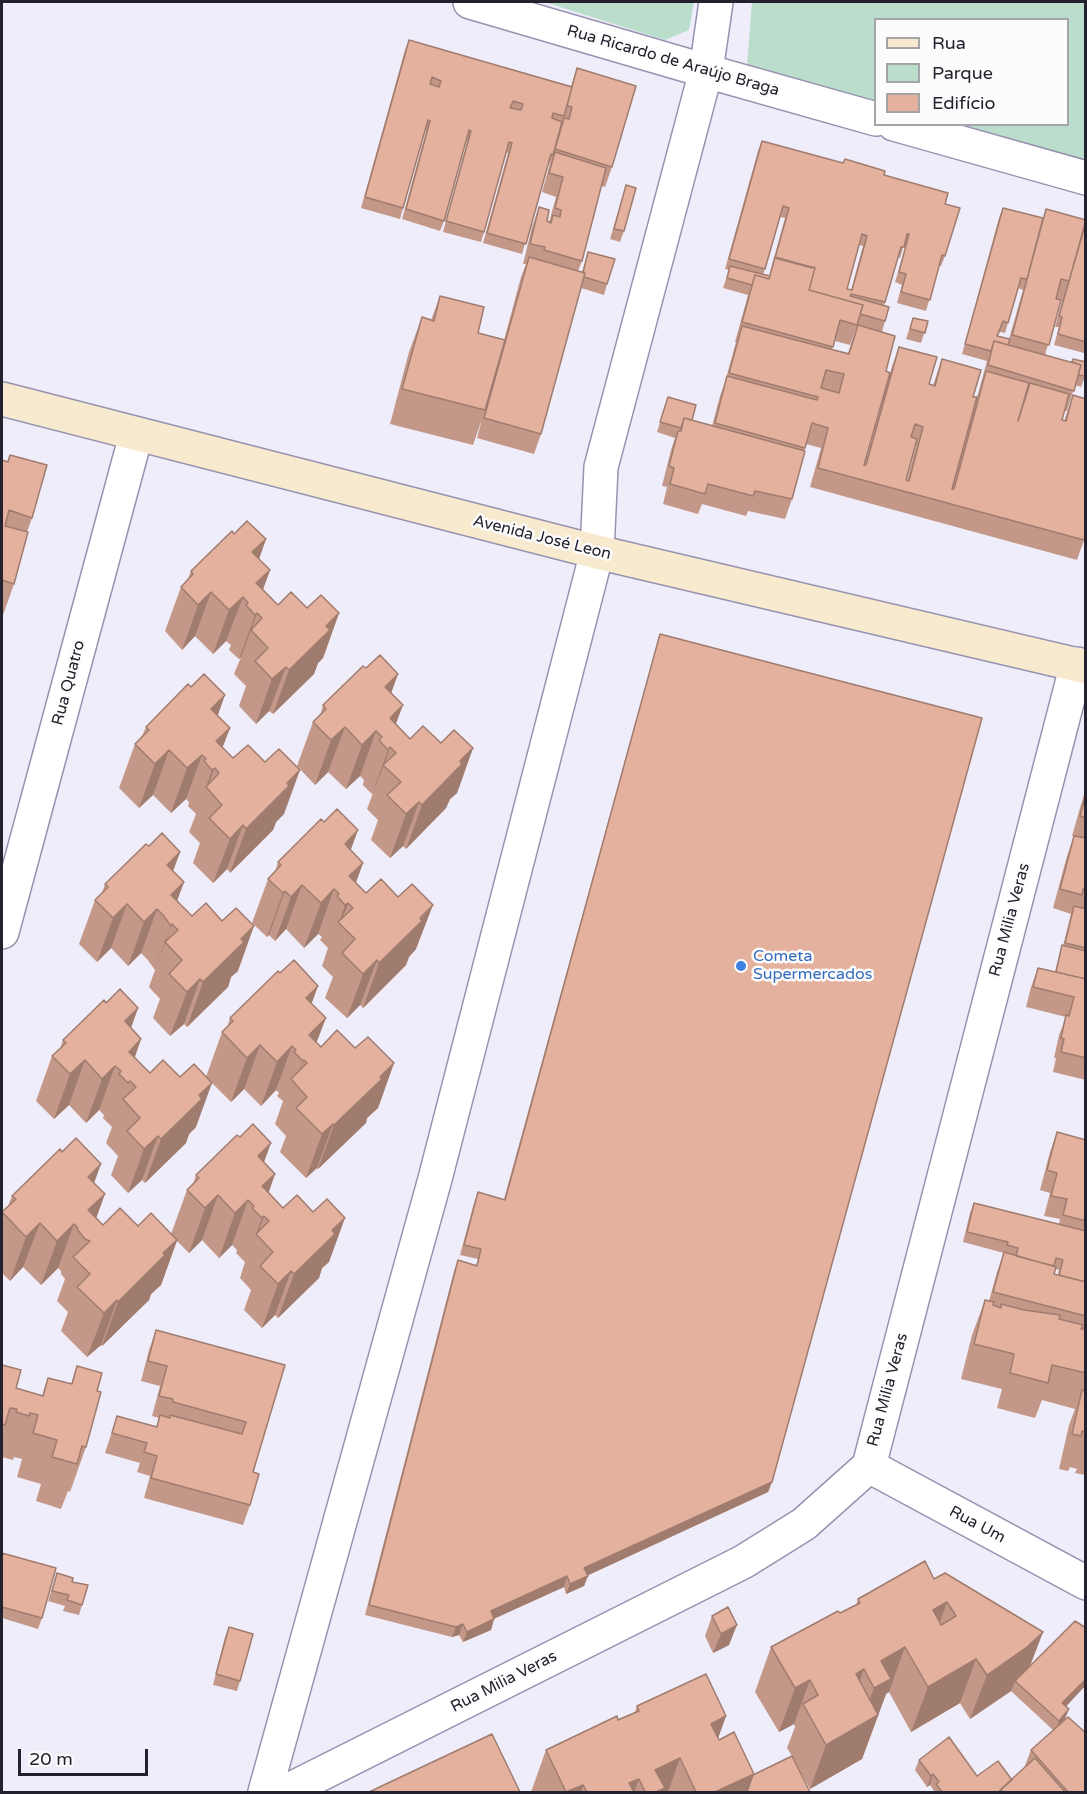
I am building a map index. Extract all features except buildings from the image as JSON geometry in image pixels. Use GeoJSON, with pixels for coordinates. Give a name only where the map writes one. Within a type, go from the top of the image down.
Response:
{"type":"FeatureCollection","features":[{"type":"Feature","properties":{"kind":"main road","name":"Avenida José Leon"},"geometry":{"type":"LineString","coordinates":[[2,399],[597,552],[1081,665]]}},
{"type":"Feature","properties":{"kind":"street","name":"Rua Ricardo de Araújo Braga"},"geometry":{"type":"LineString","coordinates":[[470,2],[874,118]]}},
{"type":"Feature","properties":{"kind":"street"},"geometry":{"type":"LineString","coordinates":[[265,1792],[435,1179],[597,552],[601,467],[706,71],[716,2]]}},
{"type":"Feature","properties":{"kind":"street"},"geometry":{"type":"LineString","coordinates":[[901,126],[1086,178]]}},
{"type":"Feature","properties":{"kind":"street","name":"Rua Quatro"},"geometry":{"type":"LineString","coordinates":[[2,932],[136,435]]}},
{"type":"Feature","properties":{"kind":"street","name":"Rua Milia Veras"},"geometry":{"type":"LineString","coordinates":[[285,1792],[743,1562],[804,1524],[868,1466],[1081,665]]}},
{"type":"Feature","properties":{"kind":"street","name":"Rua Um"},"geometry":{"type":"LineString","coordinates":[[868,1466],[1086,1583]]}},
{"type":"Feature","properties":{"kind":"green space"},"geometry":{"type":"Polygon","coordinates":[[[544,2],[694,2],[689,30],[665,40],[544,2]]]}},
{"type":"Feature","properties":{"kind":"green space"},"geometry":{"type":"Polygon","coordinates":[[[752,2],[1085,2],[1085,164],[953,126],[1069,126],[1069,18],[874,18],[874,103],[747,66],[752,2]]]}},
{"type":"Feature","properties":{"kind":"place","name":"Cometa Supermercados"},"geometry":{"type":"Point","coordinates":[741,966]}}]}
